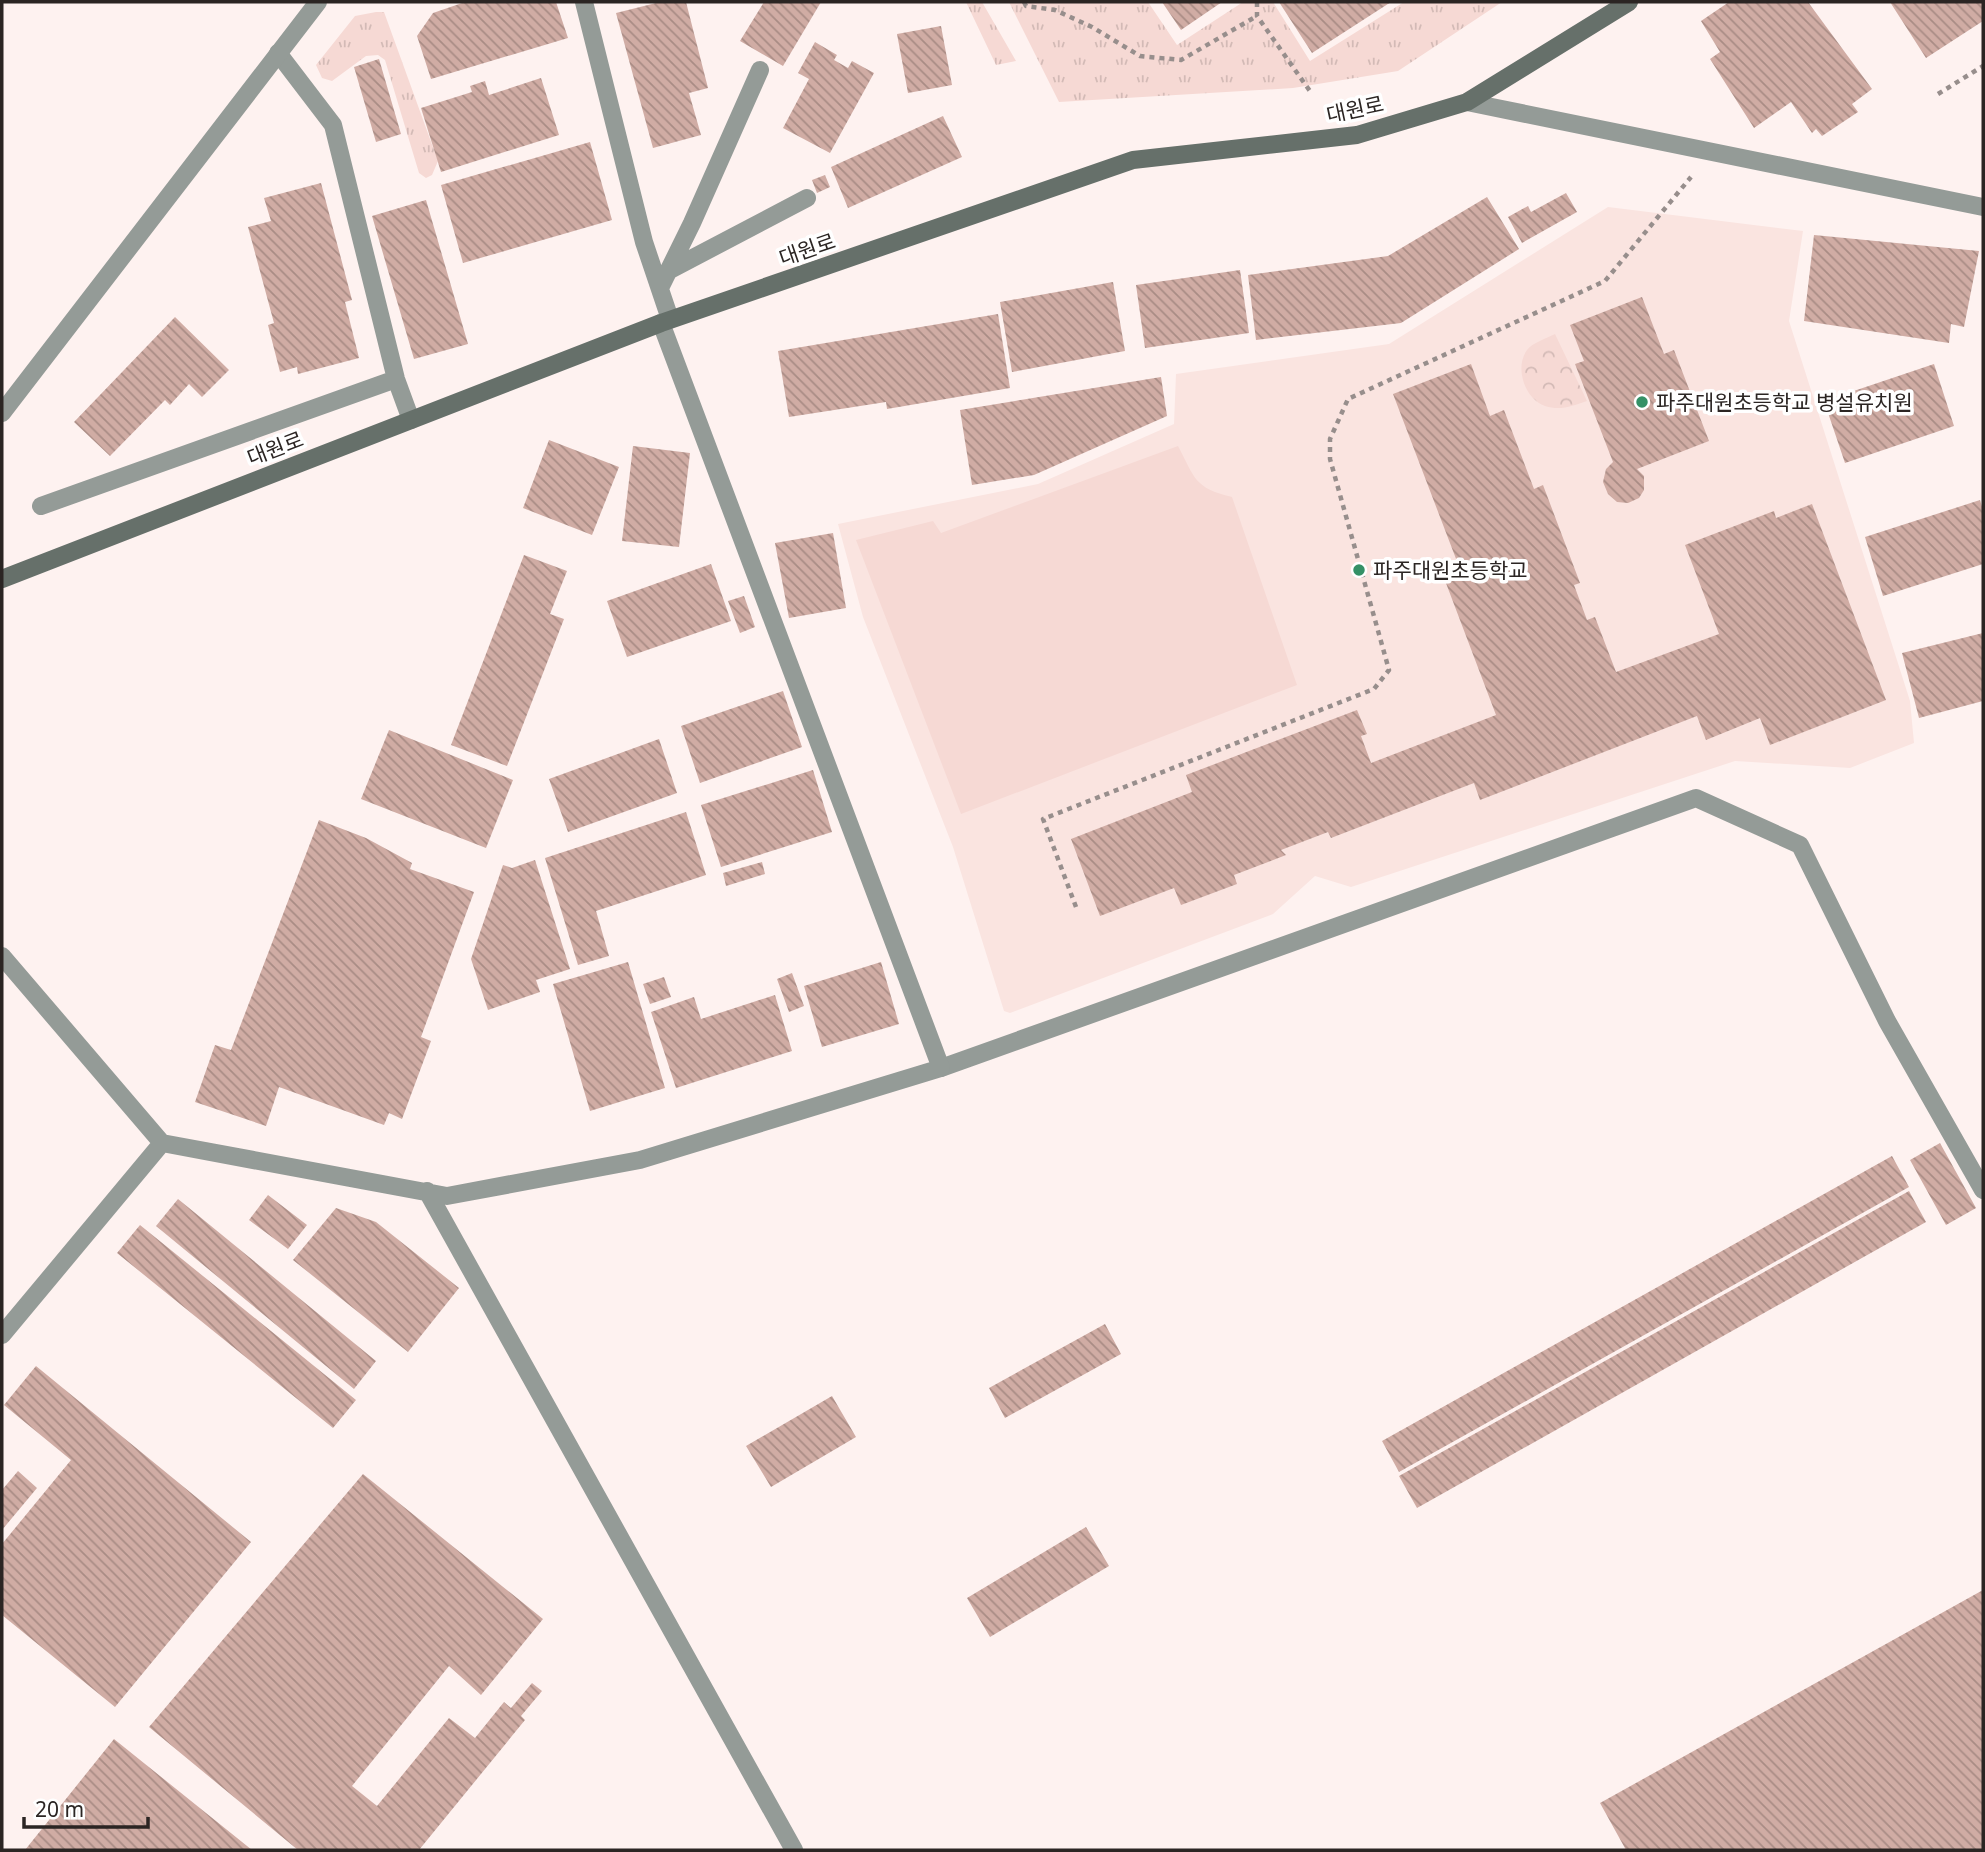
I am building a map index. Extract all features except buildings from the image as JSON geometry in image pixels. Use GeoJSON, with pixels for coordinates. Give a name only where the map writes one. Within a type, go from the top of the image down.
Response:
{"type":"FeatureCollection","features":[{"type":"Feature","properties":{"kind":"main road","name":"대원로"},"geometry":{"type":"LineString","coordinates":[[2,579],[666,321],[1133,160],[1357,135],[1467,102],[1629,2]]}},
{"type":"Feature","properties":{"kind":"street"},"geometry":{"type":"LineString","coordinates":[[2,413],[318,2]]}},
{"type":"Feature","properties":{"kind":"street"},"geometry":{"type":"LineString","coordinates":[[584,2],[644,242],[660,288],[666,321],[941,1068]]}},
{"type":"Feature","properties":{"kind":"street"},"geometry":{"type":"LineString","coordinates":[[278,53],[333,125],[396,379],[411,420]]}},
{"type":"Feature","properties":{"kind":"street"},"geometry":{"type":"LineString","coordinates":[[660,288],[760,71]]}},
{"type":"Feature","properties":{"kind":"street"},"geometry":{"type":"LineString","coordinates":[[1467,102],[1983,207]]}},
{"type":"Feature","properties":{"kind":"street"},"geometry":{"type":"LineString","coordinates":[[668,271],[807,198]]}},
{"type":"Feature","properties":{"kind":"street"},"geometry":{"type":"LineString","coordinates":[[41,506],[396,379]]}},
{"type":"Feature","properties":{"kind":"street"},"geometry":{"type":"LineString","coordinates":[[2,956],[162,1143],[447,1196],[640,1160],[941,1068],[1696,798],[1800,845],[1887,1021],[1983,1190]]}},
{"type":"Feature","properties":{"kind":"street"},"geometry":{"type":"LineString","coordinates":[[2,1335],[162,1143]]}},
{"type":"Feature","properties":{"kind":"street"},"geometry":{"type":"LineString","coordinates":[[427,1191],[794,1850]]}},
{"type":"Feature","properties":{"kind":"path"},"geometry":{"type":"LineString","coordinates":[[1024,2],[1026,6],[1055,10],[1092,27],[1140,56],[1181,60],[1257,16]]}},
{"type":"Feature","properties":{"kind":"path"},"geometry":{"type":"LineString","coordinates":[[1257,2],[1257,16],[1311,94]]}},
{"type":"Feature","properties":{"kind":"path"},"geometry":{"type":"LineString","coordinates":[[1938,94],[1983,66]]}},
{"type":"Feature","properties":{"kind":"path"},"geometry":{"type":"LineString","coordinates":[[1076,906],[1043,818],[1374,689],[1389,670],[1330,459],[1330,439],[1348,399],[1605,281],[1712,152]]}},
{"type":"Feature","properties":{"kind":"shaded area","name":"파주대원초등학교"},"geometry":{"type":"Polygon","coordinates":[[[1608,207],[1803,231],[1789,321],[1910,701],[1914,743],[1850,768],[1735,761],[1351,887],[1315,876],[1273,914],[1010,1013],[1004,1011],[953,847],[863,617],[838,524],[1038,484],[1174,424],[1176,374],[1389,344],[1608,207]]]}},
{"type":"Feature","properties":{"kind":"green space"},"geometry":{"type":"Polygon","coordinates":[[[966,2],[982,2],[1016,61],[996,65],[966,2]]]}},
{"type":"Feature","properties":{"kind":"green space"},"geometry":{"type":"Polygon","coordinates":[[[1009,2],[1148,2],[1177,45],[1243,2],[1273,2],[1310,61],[1404,2],[1502,2],[1398,71],[1293,88],[1059,102],[1009,2]]]}},
{"type":"Feature","properties":{"kind":"green space"},"geometry":{"type":"Polygon","coordinates":[[[384,12],[438,161],[432,175],[426,178],[419,173],[385,60],[378,55],[366,56],[332,81],[322,78],[316,65],[355,16],[384,12]]]}},
{"type":"Feature","properties":{"kind":"green space"},"geometry":{"type":"Polygon","coordinates":[[[1555,334],[1587,401],[1566,407],[1545,406],[1527,390],[1522,374],[1523,357],[1532,345],[1555,334]]]}},
{"type":"Feature","properties":{"kind":"green space"},"geometry":{"type":"Polygon","coordinates":[[[1178,446],[1197,480],[1210,490],[1232,497],[1297,685],[961,814],[856,540],[933,521],[941,533],[1178,446]]]}},
{"type":"Feature","properties":{"kind":"place","name":"파주대원초등학교 병설유치원"},"geometry":{"type":"Point","coordinates":[1642,402]}},
{"type":"Feature","properties":{"kind":"place","name":"파주대원초등학교"},"geometry":{"type":"Point","coordinates":[1359,570]}}]}
